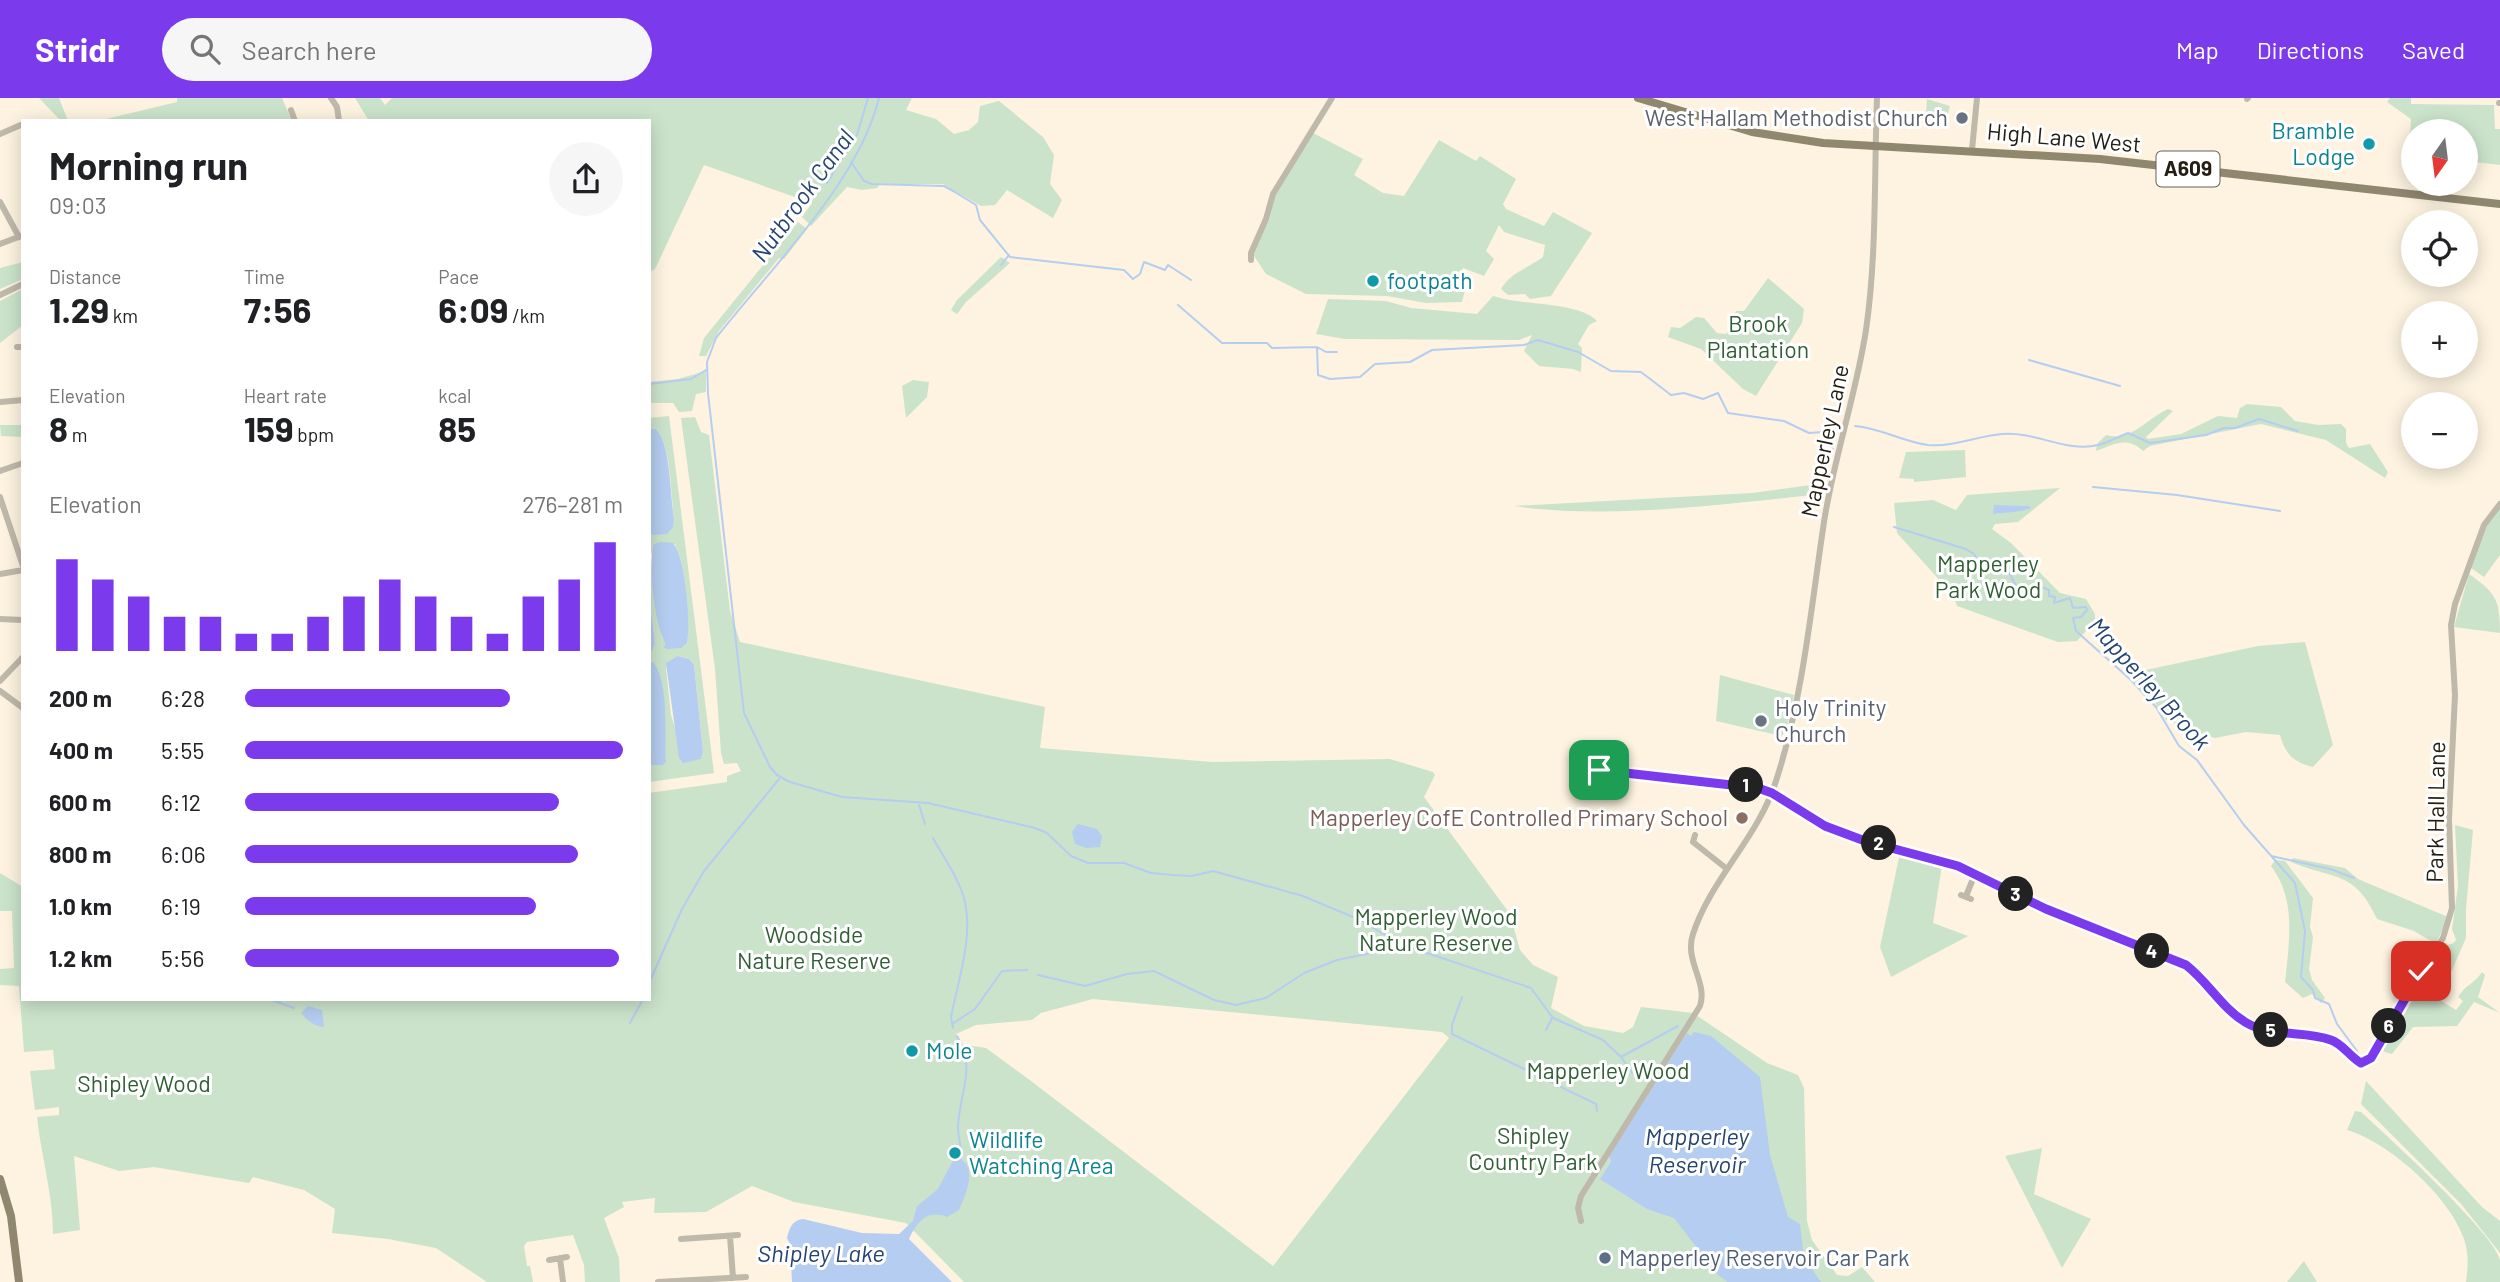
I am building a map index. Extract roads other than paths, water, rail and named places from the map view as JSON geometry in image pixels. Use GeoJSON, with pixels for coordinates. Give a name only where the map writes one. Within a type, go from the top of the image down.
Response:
{"type":"FeatureCollection","features":[{"type":"Feature","properties":{"kind":"main road","name":"A609"},"geometry":{"type":"LineString","coordinates":[[1638,98],[1780,137],[1875,146]]}},
{"type":"Feature","properties":{"kind":"main road","name":"High Lane West"},"geometry":{"type":"LineString","coordinates":[[1875,146],[1972,149],[2110,160],[2500,204]]}},
{"type":"Feature","properties":{"kind":"main road"},"geometry":{"type":"LineString","coordinates":[[0,1179],[11,1216],[19,1282]]}},
{"type":"Feature","properties":{"kind":"street"},"geometry":{"type":"LineString","coordinates":[[338,119],[333,101],[343,98]]}},
{"type":"Feature","properties":{"kind":"street"},"geometry":{"type":"LineString","coordinates":[[1251,260],[1251,253],[1266,219],[1273,194],[1332,98]]}},
{"type":"Feature","properties":{"kind":"street","name":"Mapperley Lane"},"geometry":{"type":"LineString","coordinates":[[1581,1221],[1578,1208],[1581,1196],[1700,1006],[1702,990],[1690,960],[1690,948],[1698,923],[1772,793],[1787,740],[1826,510],[1866,330],[1877,98]]}},
{"type":"Feature","properties":{"kind":"street"},"geometry":{"type":"LineString","coordinates":[[1972,149],[1977,98]]}},
{"type":"Feature","properties":{"kind":"street"},"geometry":{"type":"LineString","coordinates":[[291,110],[295,119]]}},
{"type":"Feature","properties":{"kind":"street"},"geometry":{"type":"LineString","coordinates":[[297,119],[303,116]]}},
{"type":"Feature","properties":{"kind":"street"},"geometry":{"type":"LineString","coordinates":[[0,134],[21,124]]}},
{"type":"Feature","properties":{"kind":"street"},"geometry":{"type":"LineString","coordinates":[[0,202],[21,236],[0,244]]}},
{"type":"Feature","properties":{"kind":"street"},"geometry":{"type":"LineString","coordinates":[[0,295],[21,285]]}},
{"type":"Feature","properties":{"kind":"street"},"geometry":{"type":"LineString","coordinates":[[0,402],[21,400]]}},
{"type":"Feature","properties":{"kind":"street"},"geometry":{"type":"LineString","coordinates":[[0,471],[21,464]]}},
{"type":"Feature","properties":{"kind":"street"},"geometry":{"type":"LineString","coordinates":[[0,497],[21,562]]}},
{"type":"Feature","properties":{"kind":"street","name":"Park Hall Lane"},"geometry":{"type":"LineString","coordinates":[[1975,874],[2063,916],[2186,965],[2203,978],[2230,1011],[2250,1025],[2329,1039],[2358,1061],[2368,1062],[2447,929],[2453,897],[2449,819],[2455,745],[2451,625],[2484,526],[2500,504]]}},
{"type":"Feature","properties":{"kind":"street"},"geometry":{"type":"LineString","coordinates":[[0,574],[21,569]]}},
{"type":"Feature","properties":{"kind":"street"},"geometry":{"type":"LineString","coordinates":[[2,622],[21,620]]}},
{"type":"Feature","properties":{"kind":"street"},"geometry":{"type":"LineString","coordinates":[[0,681],[21,659]]}},
{"type":"Feature","properties":{"kind":"street"},"geometry":{"type":"LineString","coordinates":[[0,691],[21,707]]}},
{"type":"Feature","properties":{"kind":"street"},"geometry":{"type":"LineString","coordinates":[[1599,770],[1710,780],[1772,793],[1777,799],[1835,830],[1945,862],[1975,874],[1966,897]]}},
{"type":"Feature","properties":{"kind":"street"},"geometry":{"type":"LineString","coordinates":[[1695,835],[1693,842],[1727,869]]}},
{"type":"Feature","properties":{"kind":"street"},"geometry":{"type":"LineString","coordinates":[[685,1242],[734,1235],[733,1278]]}},
{"type":"Feature","properties":{"kind":"street"},"geometry":{"type":"LineString","coordinates":[[549,1260],[563,1258],[564,1282]]}},
{"type":"Feature","properties":{"kind":"street"},"geometry":{"type":"LineString","coordinates":[[659,1282],[746,1278]]}},
{"type":"Feature","properties":{"kind":"water"},"geometry":{"type":"Polygon","coordinates":[[[651,429],[656,429],[665,446],[674,518],[673,527],[667,534],[653,535],[651,429]]]}},
{"type":"Feature","properties":{"kind":"water"},"geometry":{"type":"Polygon","coordinates":[[[1994,505],[2029,506],[2031,508],[1993,514],[1994,505]]]}},
{"type":"Feature","properties":{"kind":"water"},"geometry":{"type":"Polygon","coordinates":[[[673,543],[684,576],[688,634],[687,643],[681,648],[663,647],[666,644],[655,609],[652,553],[654,544],[673,543]]]}},
{"type":"Feature","properties":{"kind":"water"},"geometry":{"type":"Polygon","coordinates":[[[651,610],[655,643],[651,651],[651,610]]]}},
{"type":"Feature","properties":{"kind":"water"},"geometry":{"type":"Polygon","coordinates":[[[678,656],[689,659],[694,665],[703,752],[701,759],[683,763],[679,758],[666,663],[678,656]]]}},
{"type":"Feature","properties":{"kind":"water"},"geometry":{"type":"Polygon","coordinates":[[[651,662],[658,671],[664,696],[666,762],[663,765],[651,765],[651,662]]]}},
{"type":"Feature","properties":{"kind":"water"},"geometry":{"type":"Polygon","coordinates":[[[1078,824],[1097,829],[1102,836],[1100,847],[1086,848],[1075,844],[1072,832],[1078,824]]]}},
{"type":"Feature","properties":{"kind":"water"},"geometry":{"type":"Polygon","coordinates":[[[308,1006],[322,1010],[324,1027],[311,1023],[301,1013],[308,1006]]]}},
{"type":"Feature","properties":{"kind":"water","name":"Mapperley Reservoir"},"geometry":{"type":"Polygon","coordinates":[[[1694,1032],[1711,1036],[1760,1077],[1770,1155],[1788,1217],[1800,1224],[1804,1258],[1821,1282],[1728,1282],[1718,1275],[1674,1218],[1647,1209],[1600,1179],[1611,1162],[1609,1156],[1687,1033],[1691,1036],[1694,1032]]]}},
{"type":"Feature","properties":{"kind":"water","name":"Shipley Lake"},"geometry":{"type":"Polygon","coordinates":[[[955,1157],[963,1160],[969,1172],[967,1188],[959,1210],[947,1217],[928,1216],[916,1227],[909,1239],[952,1282],[792,1282],[790,1244],[787,1238],[796,1221],[803,1219],[862,1233],[899,1234],[913,1221],[917,1206],[938,1189],[955,1157]]]}},
{"type":"Feature","properties":{"kind":"waterway","name":"Nutbrook Canal"},"geometry":{"type":"LineString","coordinates":[[827,183],[857,135],[868,98]]}},
{"type":"Feature","properties":{"kind":"waterway","name":"Nutbrook Canal"},"geometry":{"type":"LineString","coordinates":[[879,98],[853,161],[833,193],[716,338],[707,362],[708,393],[744,713],[770,767],[777,775],[790,782],[842,797],[928,803],[1035,828],[1047,833],[1071,856],[1088,863],[1124,863],[1151,873],[1173,875],[1192,876],[1213,871],[1303,896],[1360,920],[1399,943]]}},
{"type":"Feature","properties":{"kind":"waterway","name":"Nutbrook Canal"},"geometry":{"type":"LineString","coordinates":[[851,162],[864,181],[872,184],[944,186],[955,192],[976,205],[980,220],[1010,257],[1124,270],[1133,279],[1140,274],[1144,262],[1165,270],[1168,265],[1191,280]]}},
{"type":"Feature","properties":{"kind":"waterway"},"geometry":{"type":"LineString","coordinates":[[1001,265],[1009,255]]}},
{"type":"Feature","properties":{"kind":"waterway"},"geometry":{"type":"LineString","coordinates":[[1178,305],[1222,343],[1267,343],[1272,348],[1317,347],[1326,352],[1337,352]]}},
{"type":"Feature","properties":{"kind":"waterway"},"geometry":{"type":"LineString","coordinates":[[1317,347],[1318,375],[1330,379],[1360,377],[1375,364],[1410,362],[1432,350],[1524,345],[1538,340],[1578,352],[1611,371],[1641,372],[1671,395],[1684,393],[1703,399],[1718,393],[1728,413],[1784,421],[1809,433],[1823,432],[1833,449]]}},
{"type":"Feature","properties":{"kind":"waterway"},"geometry":{"type":"LineString","coordinates":[[2029,360],[2120,386]]}},
{"type":"Feature","properties":{"kind":"waterway"},"geometry":{"type":"LineString","coordinates":[[651,384],[691,379],[706,370]]}},
{"type":"Feature","properties":{"kind":"waterway"},"geometry":{"type":"LineString","coordinates":[[1855,426],[1928,445],[2014,434],[2086,447],[2128,433],[2150,443],[2206,435],[2259,419],[2298,431]]}},
{"type":"Feature","properties":{"kind":"waterway"},"geometry":{"type":"LineString","coordinates":[[2093,487],[2177,495],[2280,511]]}},
{"type":"Feature","properties":{"kind":"waterway","name":"Mapperley Brook"},"geometry":{"type":"LineString","coordinates":[[1894,527],[1966,549],[1974,554],[1982,566],[1990,562],[1998,567],[2006,567],[2017,588],[2030,589],[2036,585],[2049,590],[2049,596],[2055,597],[2054,603],[2070,598],[2073,608],[2086,607],[2087,610],[2081,617],[2073,618],[2076,631],[2131,680],[2156,707],[2179,746],[2197,760],[2244,825],[2295,883],[2305,931],[2301,977],[2313,990],[2315,998],[2329,1004],[2337,1024],[2357,1051]]}},
{"type":"Feature","properties":{"kind":"waterway"},"geometry":{"type":"LineString","coordinates":[[651,979],[682,909],[704,871],[779,779]]}},
{"type":"Feature","properties":{"kind":"waterway"},"geometry":{"type":"LineString","coordinates":[[919,805],[925,824]]}},
{"type":"Feature","properties":{"kind":"waterway"},"geometry":{"type":"LineString","coordinates":[[933,838],[959,886],[967,916],[964,960],[951,1017],[953,1028]]}},
{"type":"Feature","properties":{"kind":"waterway"},"geometry":{"type":"LineString","coordinates":[[2271,856],[2330,869],[2354,878]]}},
{"type":"Feature","properties":{"kind":"waterway"},"geometry":{"type":"LineString","coordinates":[[1406,946],[1531,988],[1553,1018],[1603,1040],[1621,1057],[1632,1073]]}},
{"type":"Feature","properties":{"kind":"waterway"},"geometry":{"type":"LineString","coordinates":[[1038,975],[1085,986],[1127,974],[1154,971],[1214,1000],[1236,1005],[1266,998],[1304,973],[1337,960],[1406,946]]}},
{"type":"Feature","properties":{"kind":"waterway"},"geometry":{"type":"LineString","coordinates":[[952,1024],[975,1009],[1002,971],[1027,970]]}},
{"type":"Feature","properties":{"kind":"waterway"},"geometry":{"type":"LineString","coordinates":[[1462,997],[1452,1025],[1452,1034],[1596,1104],[1597,1111]]}},
{"type":"Feature","properties":{"kind":"waterway"},"geometry":{"type":"LineString","coordinates":[[275,1001],[294,1008]]}},
{"type":"Feature","properties":{"kind":"waterway"},"geometry":{"type":"LineString","coordinates":[[630,1023],[642,1001]]}},
{"type":"Feature","properties":{"kind":"waterway"},"geometry":{"type":"LineString","coordinates":[[1546,1030],[1552,1018]]}},
{"type":"Feature","properties":{"kind":"waterway"},"geometry":{"type":"LineString","coordinates":[[1621,1057],[1678,1026]]}},
{"type":"Feature","properties":{"kind":"waterway"},"geometry":{"type":"LineString","coordinates":[[957,1036],[966,1059],[958,1127],[961,1159]]}},
{"type":"Feature","properties":{"kind":"place","name":"West Hallam Methodist Church"},"geometry":{"type":"Point","coordinates":[1962,118]}},
{"type":"Feature","properties":{"kind":"place","name":"Bramble Lodge"},"geometry":{"type":"Point","coordinates":[2369,144]}},
{"type":"Feature","properties":{"kind":"place","name":"footpath"},"geometry":{"type":"Point","coordinates":[1373,281]}},
{"type":"Feature","properties":{"kind":"place","name":"Holy Trinity Church"},"geometry":{"type":"Point","coordinates":[1761,721]}},
{"type":"Feature","properties":{"kind":"place","name":"Mapperley CofE Controlled Primary School"},"geometry":{"type":"Point","coordinates":[1742,818]}},
{"type":"Feature","properties":{"kind":"place","name":"Mole"},"geometry":{"type":"Point","coordinates":[912,1051]}},
{"type":"Feature","properties":{"kind":"place","name":"Wildlife Watching Area"},"geometry":{"type":"Point","coordinates":[955,1153]}},
{"type":"Feature","properties":{"kind":"place","name":"Mapperley Reservoir Car Park"},"geometry":{"type":"Point","coordinates":[1605,1258]}},
{"type":"Feature","properties":{"kind":"park label","name":"Brook Plantation"},"geometry":{"type":"Point","coordinates":[1758,337]}},
{"type":"Feature","properties":{"kind":"park label","name":"Mapperley Park Wood"},"geometry":{"type":"Point","coordinates":[1988,577]}},
{"type":"Feature","properties":{"kind":"park label","name":"Mapperley Wood Nature Reserve"},"geometry":{"type":"Point","coordinates":[1436,930]}},
{"type":"Feature","properties":{"kind":"park label","name":"Woodside Nature Reserve"},"geometry":{"type":"Point","coordinates":[814,948]}},
{"type":"Feature","properties":{"kind":"park label","name":"Mapperley Wood"},"geometry":{"type":"Point","coordinates":[1608,1071]}},
{"type":"Feature","properties":{"kind":"park label","name":"Shipley Wood"},"geometry":{"type":"Point","coordinates":[144,1084]}},
{"type":"Feature","properties":{"kind":"park label","name":"Shipley Country Park"},"geometry":{"type":"Point","coordinates":[1533,1149]}}]}
